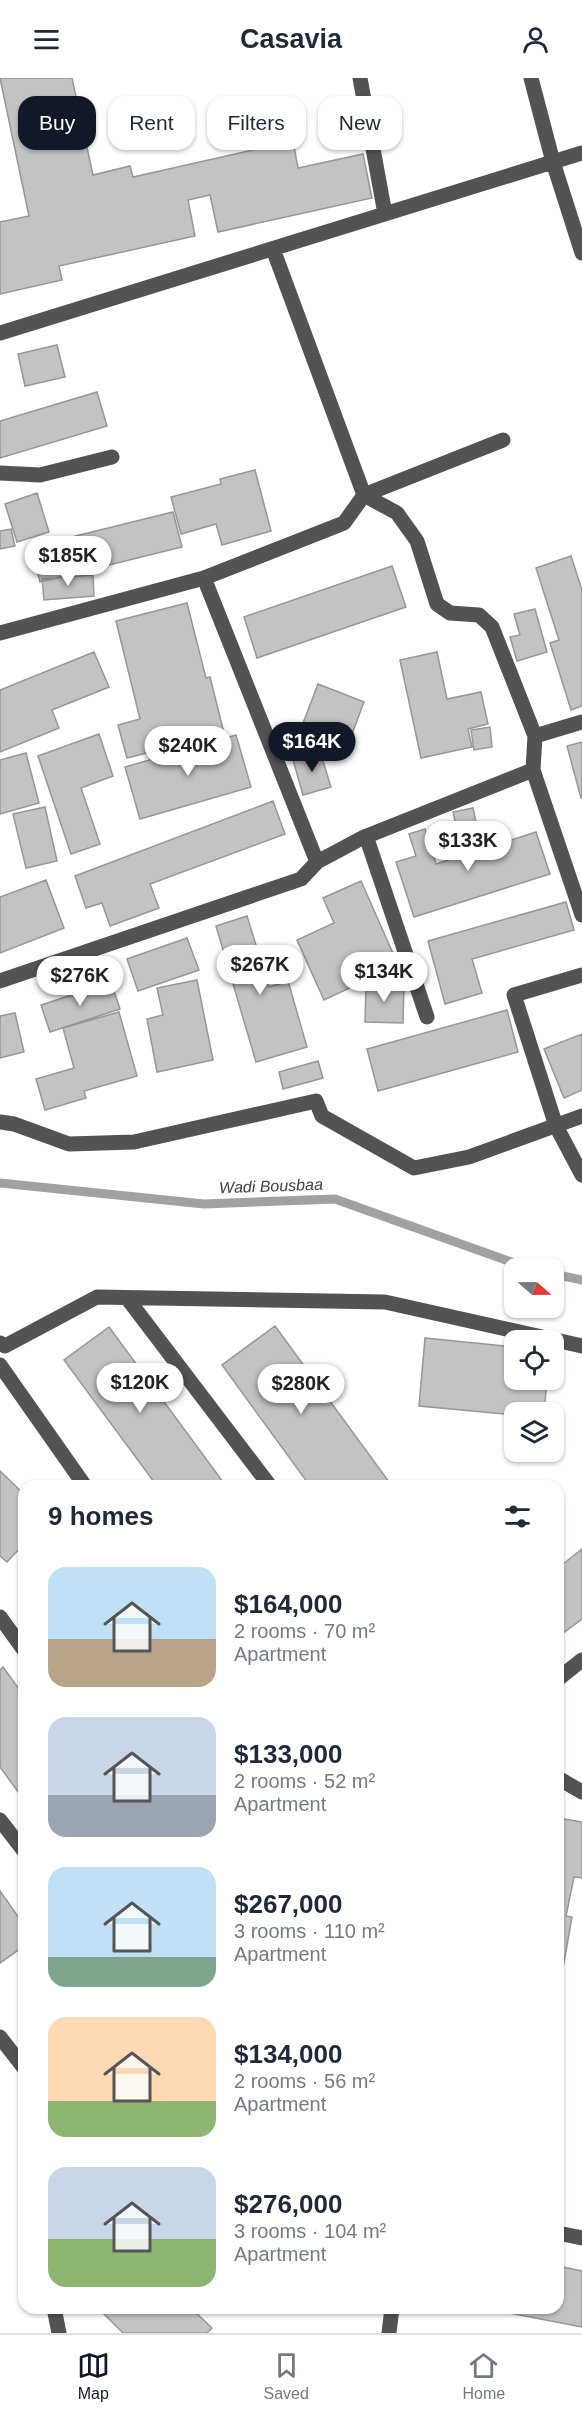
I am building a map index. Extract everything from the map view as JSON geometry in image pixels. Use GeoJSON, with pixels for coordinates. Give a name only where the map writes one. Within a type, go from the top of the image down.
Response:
{"type":"FeatureCollection","features":[{"type":"Feature","properties":{"kind":"street"},"geometry":{"type":"LineString","coordinates":[[360,78],[385,214]]}},
{"type":"Feature","properties":{"kind":"street"},"geometry":{"type":"LineString","coordinates":[[531,78],[582,253]]}},
{"type":"Feature","properties":{"kind":"street"},"geometry":{"type":"LineString","coordinates":[[0,333],[582,153]]}},
{"type":"Feature","properties":{"kind":"street"},"geometry":{"type":"LineString","coordinates":[[273,249],[364,495],[398,513],[417,541],[437,604],[450,613],[479,615],[492,627],[535,736],[533,770],[582,915]]}},
{"type":"Feature","properties":{"kind":"street"},"geometry":{"type":"LineString","coordinates":[[0,633],[204,578],[344,523],[364,495],[503,440]]}},
{"type":"Feature","properties":{"kind":"street"},"geometry":{"type":"LineString","coordinates":[[0,473],[40,475],[112,457]]}},
{"type":"Feature","properties":{"kind":"street"},"geometry":{"type":"LineString","coordinates":[[204,578],[317,862]]}},
{"type":"Feature","properties":{"kind":"street"},"geometry":{"type":"LineString","coordinates":[[535,736],[582,722]]}},
{"type":"Feature","properties":{"kind":"street"},"geometry":{"type":"LineString","coordinates":[[0,981],[301,879],[317,862],[366,836],[533,770]]}},
{"type":"Feature","properties":{"kind":"street"},"geometry":{"type":"LineString","coordinates":[[366,836],[428,1017]]}},
{"type":"Feature","properties":{"kind":"street"},"geometry":{"type":"LineString","coordinates":[[582,975],[514,995],[556,1126],[582,1175]]}},
{"type":"Feature","properties":{"kind":"street"},"geometry":{"type":"LineString","coordinates":[[0,1122],[14,1124],[69,1144],[134,1142],[316,1101],[322,1116],[414,1168],[469,1157],[582,1116]]}},
{"type":"Feature","properties":{"kind":"street"},"geometry":{"type":"LineString","coordinates":[[0,1343],[5,1346],[97,1298],[127,1298],[385,1302],[582,1346]]}},
{"type":"Feature","properties":{"kind":"street"},"geometry":{"type":"LineString","coordinates":[[127,1298],[265,1480]]}},
{"type":"Feature","properties":{"kind":"street"},"geometry":{"type":"LineString","coordinates":[[0,1365],[81,1480]]}},
{"type":"Feature","properties":{"kind":"street"},"geometry":{"type":"LineString","coordinates":[[0,1617],[18,1642]]}},
{"type":"Feature","properties":{"kind":"street"},"geometry":{"type":"LineString","coordinates":[[564,1674],[582,1660]]}},
{"type":"Feature","properties":{"kind":"street"},"geometry":{"type":"LineString","coordinates":[[564,1782],[582,1792]]}},
{"type":"Feature","properties":{"kind":"street"},"geometry":{"type":"LineString","coordinates":[[0,1820],[18,1843]]}},
{"type":"Feature","properties":{"kind":"street"},"geometry":{"type":"LineString","coordinates":[[0,2037],[18,2060]]}},
{"type":"Feature","properties":{"kind":"street"},"geometry":{"type":"LineString","coordinates":[[564,2234],[582,2238]]}},
{"type":"Feature","properties":{"kind":"street"},"geometry":{"type":"LineString","coordinates":[[55,2314],[59,2333]]}},
{"type":"Feature","properties":{"kind":"street"},"geometry":{"type":"LineString","coordinates":[[389,2333],[391,2314]]}},
{"type":"Feature","properties":{"kind":"building"},"geometry":{"type":"Polygon","coordinates":[[[0,78],[72,78],[76,96],[18,96],[18,150],[88,150],[93,175],[130,166],[133,177],[253,150],[295,150],[298,168],[363,154],[372,198],[218,232],[210,195],[188,200],[195,236],[59,266],[62,280],[0,294],[0,222],[29,216],[0,78]]]}},
{"type":"Feature","properties":{"kind":"building"},"geometry":{"type":"Polygon","coordinates":[[[57,345],[65,377],[25,386],[18,354],[57,345]]]}},
{"type":"Feature","properties":{"kind":"building"},"geometry":{"type":"Polygon","coordinates":[[[97,392],[107,426],[0,458],[0,421],[97,392]]]}},
{"type":"Feature","properties":{"kind":"building"},"geometry":{"type":"Polygon","coordinates":[[[255,470],[271,531],[222,545],[216,524],[181,534],[171,497],[221,484],[220,479],[255,470]]]}},
{"type":"Feature","properties":{"kind":"building"},"geometry":{"type":"Polygon","coordinates":[[[37,493],[49,532],[17,542],[5,504],[37,493]]]}},
{"type":"Feature","properties":{"kind":"building"},"geometry":{"type":"Polygon","coordinates":[[[173,512],[182,547],[40,582],[31,547],[173,512]]]}},
{"type":"Feature","properties":{"kind":"building"},"geometry":{"type":"Polygon","coordinates":[[[11,529],[15,546],[0,549],[0,531],[11,529]]]}},
{"type":"Feature","properties":{"kind":"building"},"geometry":{"type":"Polygon","coordinates":[[[571,556],[582,590],[582,706],[571,710],[550,643],[559,640],[536,568],[571,556]]]}},
{"type":"Feature","properties":{"kind":"building"},"geometry":{"type":"Polygon","coordinates":[[[392,566],[406,607],[257,658],[244,617],[392,566]]]}},
{"type":"Feature","properties":{"kind":"building"},"geometry":{"type":"Polygon","coordinates":[[[93,575],[94,596],[44,600],[42,579],[93,575]]]}},
{"type":"Feature","properties":{"kind":"building"},"geometry":{"type":"Polygon","coordinates":[[[187,603],[206,678],[210,677],[224,733],[127,758],[118,725],[140,719],[116,621],[187,603]]]}},
{"type":"Feature","properties":{"kind":"building"},"geometry":{"type":"Polygon","coordinates":[[[535,609],[547,652],[517,661],[510,637],[520,635],[514,614],[535,609]]]}},
{"type":"Feature","properties":{"kind":"building"},"geometry":{"type":"Polygon","coordinates":[[[94,652],[109,687],[52,710],[59,728],[0,752],[0,690],[94,652]]]}},
{"type":"Feature","properties":{"kind":"building"},"geometry":{"type":"Polygon","coordinates":[[[437,652],[447,699],[481,692],[488,724],[468,729],[472,747],[421,758],[400,660],[437,652]]]}},
{"type":"Feature","properties":{"kind":"building"},"geometry":{"type":"Polygon","coordinates":[[[318,684],[364,702],[348,745],[343,742],[336,760],[295,744],[318,684]]]}},
{"type":"Feature","properties":{"kind":"building"},"geometry":{"type":"Polygon","coordinates":[[[490,727],[492,747],[474,750],[471,730],[490,727]]]}},
{"type":"Feature","properties":{"kind":"building"},"geometry":{"type":"Polygon","coordinates":[[[99,734],[113,776],[81,788],[100,844],[71,854],[38,756],[99,734]]]}},
{"type":"Feature","properties":{"kind":"building"},"geometry":{"type":"Polygon","coordinates":[[[236,735],[251,787],[140,819],[125,767],[236,735]]]}},
{"type":"Feature","properties":{"kind":"building"},"geometry":{"type":"Polygon","coordinates":[[[582,742],[582,798],[581,798],[567,746],[582,742]]]}},
{"type":"Feature","properties":{"kind":"building"},"geometry":{"type":"Polygon","coordinates":[[[320,751],[331,787],[303,795],[293,760],[320,751]]]}},
{"type":"Feature","properties":{"kind":"building"},"geometry":{"type":"Polygon","coordinates":[[[26,753],[39,803],[0,814],[0,760],[26,753]]]}},
{"type":"Feature","properties":{"kind":"building"},"geometry":{"type":"Polygon","coordinates":[[[273,801],[285,834],[150,884],[159,908],[110,926],[102,903],[86,908],[75,876],[273,801]]]}},
{"type":"Feature","properties":{"kind":"building"},"geometry":{"type":"Polygon","coordinates":[[[45,807],[57,861],[26,868],[13,814],[45,807]]]}},
{"type":"Feature","properties":{"kind":"building"},"geometry":{"type":"Polygon","coordinates":[[[473,808],[481,846],[434,856],[429,831],[456,825],[453,812],[473,808]]]}},
{"type":"Feature","properties":{"kind":"building"},"geometry":{"type":"Polygon","coordinates":[[[425,829],[436,864],[536,832],[550,874],[414,917],[396,862],[416,856],[409,834],[425,829]]]}},
{"type":"Feature","properties":{"kind":"building"},"geometry":{"type":"Polygon","coordinates":[[[46,880],[64,928],[0,953],[0,897],[46,880]]]}},
{"type":"Feature","properties":{"kind":"building"},"geometry":{"type":"Polygon","coordinates":[[[361,881],[395,958],[374,968],[379,979],[360,988],[358,984],[324,1000],[297,940],[334,923],[323,898],[361,881]]]}},
{"type":"Feature","properties":{"kind":"building"},"geometry":{"type":"Polygon","coordinates":[[[566,902],[574,930],[472,959],[482,993],[445,1004],[428,941],[566,902]]]}},
{"type":"Feature","properties":{"kind":"building"},"geometry":{"type":"Polygon","coordinates":[[[247,916],[269,987],[288,981],[307,1047],[256,1062],[216,926],[247,916]]]}},
{"type":"Feature","properties":{"kind":"building"},"geometry":{"type":"Polygon","coordinates":[[[187,938],[199,970],[138,991],[127,959],[187,938]]]}},
{"type":"Feature","properties":{"kind":"building"},"geometry":{"type":"Polygon","coordinates":[[[197,980],[213,1060],[157,1072],[147,1019],[163,1015],[157,988],[197,980]]]}},
{"type":"Feature","properties":{"kind":"building"},"geometry":{"type":"Polygon","coordinates":[[[111,982],[120,1009],[50,1032],[41,1005],[111,982]]]}},
{"type":"Feature","properties":{"kind":"building"},"geometry":{"type":"Polygon","coordinates":[[[366,983],[404,985],[403,1023],[365,1022],[366,983]]]}},
{"type":"Feature","properties":{"kind":"building"},"geometry":{"type":"Polygon","coordinates":[[[507,1010],[518,1052],[378,1091],[367,1049],[507,1010]]]}},
{"type":"Feature","properties":{"kind":"building"},"geometry":{"type":"Polygon","coordinates":[[[119,1012],[137,1076],[84,1091],[86,1098],[45,1110],[36,1079],[74,1068],[63,1028],[119,1012]]]}},
{"type":"Feature","properties":{"kind":"building"},"geometry":{"type":"Polygon","coordinates":[[[15,1013],[24,1052],[0,1058],[0,1016],[15,1013]]]}},
{"type":"Feature","properties":{"kind":"building"},"geometry":{"type":"Polygon","coordinates":[[[582,1034],[582,1090],[564,1098],[544,1049],[582,1034]]]}},
{"type":"Feature","properties":{"kind":"building"},"geometry":{"type":"Polygon","coordinates":[[[318,1061],[323,1078],[283,1089],[279,1072],[318,1061]]]}},
{"type":"Feature","properties":{"kind":"building"},"geometry":{"type":"Polygon","coordinates":[[[275,1326],[388,1480],[306,1480],[222,1365],[275,1326]]]}},
{"type":"Feature","properties":{"kind":"building"},"geometry":{"type":"Polygon","coordinates":[[[109,1327],[222,1480],[153,1480],[64,1360],[109,1327]]]}},
{"type":"Feature","properties":{"kind":"building"},"geometry":{"type":"Polygon","coordinates":[[[425,1338],[504,1346],[504,1390],[546,1390],[545,1402],[504,1402],[504,1414],[419,1406],[425,1338]]]}},
{"type":"Feature","properties":{"kind":"building"},"geometry":{"type":"Polygon","coordinates":[[[0,1471],[18,1488],[18,1550],[7,1562],[0,1556],[0,1471]]]}},
{"type":"Feature","properties":{"kind":"building"},"geometry":{"type":"Polygon","coordinates":[[[582,1549],[582,1619],[564,1632],[564,1563],[582,1549]]]}},
{"type":"Feature","properties":{"kind":"building"},"geometry":{"type":"Polygon","coordinates":[[[3,1667],[18,1688],[18,1792],[0,1767],[0,1670],[3,1667]]]}},
{"type":"Feature","properties":{"kind":"building"},"geometry":{"type":"Polygon","coordinates":[[[564,1819],[582,1822],[582,1878],[574,1877],[566,1916],[572,1917],[564,1962],[564,1819]]]}},
{"type":"Feature","properties":{"kind":"building"},"geometry":{"type":"Polygon","coordinates":[[[0,1891],[18,1916],[18,1950],[0,1963],[0,1891]]]}},
{"type":"Feature","properties":{"kind":"building"},"geometry":{"type":"Polygon","coordinates":[[[564,2267],[582,2271],[582,2327],[515,2314],[564,2314],[564,2267]]]}},
{"type":"Feature","properties":{"kind":"building"},"geometry":{"type":"Polygon","coordinates":[[[104,2314],[197,2314],[212,2328],[207,2333],[123,2333],[104,2314]]]}},
{"type":"Feature","properties":{"kind":"waterway","name":"Wadi Bousbaa"},"geometry":{"type":"LineString","coordinates":[[0,1183],[204,1204],[335,1199],[504,1259]]}},
{"type":"Feature","properties":{"kind":"waterway","name":"Wadi Bousbaa"},"geometry":{"type":"LineString","coordinates":[[564,1276],[582,1280]]}}]}
